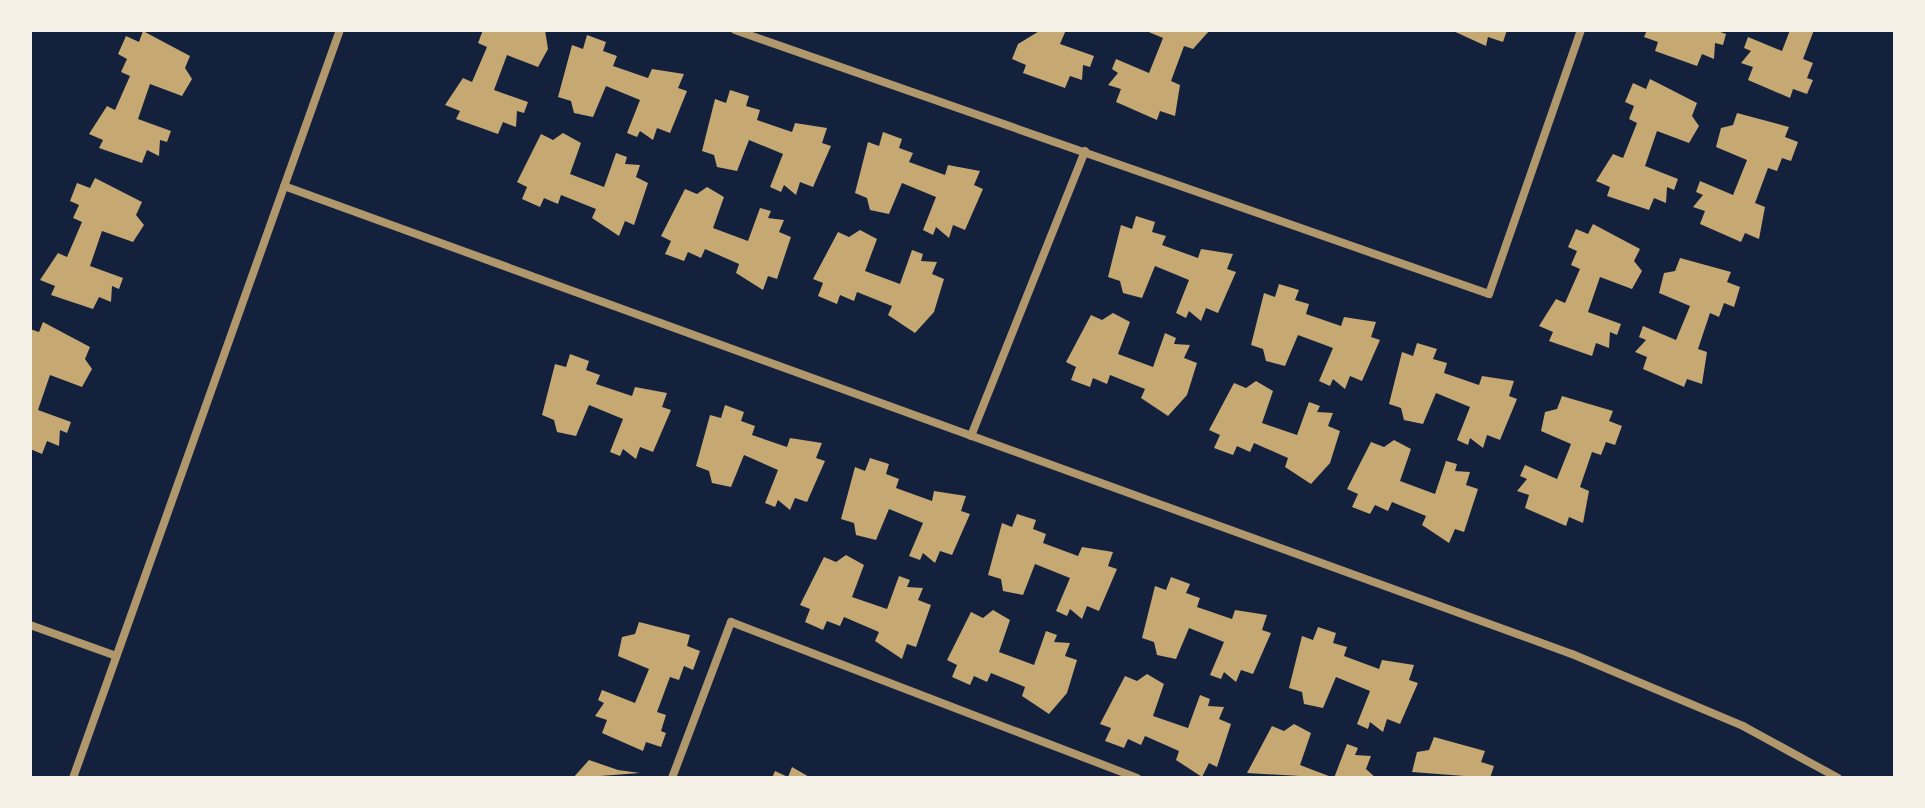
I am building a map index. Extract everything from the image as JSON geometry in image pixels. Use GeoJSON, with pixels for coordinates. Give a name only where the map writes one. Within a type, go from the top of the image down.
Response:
{"type":"FeatureCollection","features":[{"type":"Feature","properties":{"kind":"street"},"geometry":{"type":"LineString","coordinates":[[73,778],[340,30]]}},
{"type":"Feature","properties":{"kind":"street"},"geometry":{"type":"LineString","coordinates":[[735,30],[1489,294],[1581,30]]}},
{"type":"Feature","properties":{"kind":"street"},"geometry":{"type":"LineString","coordinates":[[971,436],[1085,151]]}},
{"type":"Feature","properties":{"kind":"street"},"geometry":{"type":"LineString","coordinates":[[284,186],[1572,654],[1743,726],[1838,778]]}},
{"type":"Feature","properties":{"kind":"street"},"geometry":{"type":"LineString","coordinates":[[672,778],[731,622],[1137,778]]}},
{"type":"Feature","properties":{"kind":"street"},"geometry":{"type":"LineString","coordinates":[[30,625],[116,656]]}},
{"type":"Feature","properties":{"kind":"building"},"geometry":{"type":"Polygon","coordinates":[[[483,30],[545,30],[548,49],[538,67],[507,55],[494,90],[528,102],[524,113],[517,111],[516,127],[503,122],[498,134],[456,119],[460,111],[445,105],[463,78],[472,82],[487,47],[478,43],[483,30]]]}},
{"type":"Feature","properties":{"kind":"building"},"geometry":{"type":"Polygon","coordinates":[[[1041,30],[1066,30],[1060,44],[1094,56],[1090,67],[1083,65],[1082,80],[1070,76],[1065,88],[1023,73],[1026,65],[1012,59],[1018,44],[1041,30]]]}},
{"type":"Feature","properties":{"kind":"building"},"geometry":{"type":"Polygon","coordinates":[[[1144,30],[1210,30],[1193,49],[1184,46],[1171,81],[1180,85],[1175,116],[1160,111],[1157,120],[1116,102],[1121,89],[1108,85],[1118,73],[1112,69],[1116,59],[1149,73],[1163,38],[1144,30]]]}},
{"type":"Feature","properties":{"kind":"building"},"geometry":{"type":"Polygon","coordinates":[[[1451,30],[1507,30],[1503,42],[1488,37],[1486,46],[1451,30]]]}},
{"type":"Feature","properties":{"kind":"building"},"geometry":{"type":"Polygon","coordinates":[[[1647,30],[1715,30],[1726,34],[1723,45],[1715,43],[1714,59],[1702,54],[1697,66],[1655,51],[1658,42],[1644,37],[1647,30]]]}},
{"type":"Feature","properties":{"kind":"building"},"geometry":{"type":"Polygon","coordinates":[[[1790,30],[1814,30],[1803,59],[1813,63],[1807,78],[1813,80],[1807,94],[1793,89],[1790,98],[1748,80],[1753,67],[1741,63],[1751,51],[1744,48],[1748,37],[1782,51],[1790,30]]]}},
{"type":"Feature","properties":{"kind":"building"},"geometry":{"type":"Polygon","coordinates":[[[143,31],[190,56],[185,68],[192,79],[182,96],[150,84],[138,119],[171,131],[167,142],[160,140],[159,156],[147,150],[142,163],[99,148],[103,140],[89,134],[107,106],[115,110],[130,76],[121,72],[127,59],[118,54],[126,36],[139,42],[143,31]]]}},
{"type":"Feature","properties":{"kind":"building"},"geometry":{"type":"Polygon","coordinates":[[[587,35],[606,42],[603,51],[617,56],[613,66],[648,78],[652,69],[684,74],[678,88],[687,91],[670,133],[657,128],[653,140],[640,131],[637,137],[627,133],[640,100],[606,86],[593,117],[574,113],[571,101],[558,97],[572,45],[583,49],[587,35]]]}},
{"type":"Feature","properties":{"kind":"building"},"geometry":{"type":"Polygon","coordinates":[[[1650,79],[1697,103],[1692,116],[1699,126],[1689,143],[1657,131],[1645,166],[1678,179],[1674,190],[1667,187],[1666,203],[1654,198],[1649,210],[1607,196],[1610,187],[1596,181],[1613,154],[1623,158],[1637,123],[1629,119],[1634,106],[1625,102],[1633,83],[1646,89],[1650,79]]]}},
{"type":"Feature","properties":{"kind":"building"},"geometry":{"type":"Polygon","coordinates":[[[730,90],[749,96],[746,106],[760,110],[757,120],[792,132],[795,123],[827,128],[822,143],[831,146],[813,187],[800,182],[796,195],[784,185],[781,192],[770,187],[783,154],[749,140],[737,171],[717,167],[714,155],[702,151],[715,99],[726,103],[730,90]]]}},
{"type":"Feature","properties":{"kind":"building"},"geometry":{"type":"Polygon","coordinates":[[[1737,113],[1789,127],[1785,137],[1798,142],[1791,161],[1782,158],[1777,171],[1768,168],[1755,203],[1765,207],[1759,239],[1745,233],[1741,242],[1700,224],[1705,211],[1693,207],[1703,195],[1696,192],[1700,181],[1733,195],[1747,160],[1716,147],[1721,128],[1733,125],[1737,113]]]}},
{"type":"Feature","properties":{"kind":"building"},"geometry":{"type":"Polygon","coordinates":[[[883,132],[902,139],[899,148],[913,153],[909,162],[945,175],[948,165],[980,171],[974,185],[983,189],[965,230],[953,225],[949,238],[936,227],[933,235],[923,230],[936,197],[902,183],[889,214],[870,210],[867,198],[855,193],[868,142],[879,146],[883,132]]]}},
{"type":"Feature","properties":{"kind":"building"},"geometry":{"type":"Polygon","coordinates":[[[563,133],[581,143],[570,174],[604,187],[616,153],[627,157],[625,164],[640,165],[636,177],[648,183],[634,225],[625,221],[619,236],[592,218],[596,209],[561,195],[558,204],[544,198],[540,207],[522,199],[527,187],[517,182],[541,134],[553,140],[563,133]]]}},
{"type":"Feature","properties":{"kind":"building"},"geometry":{"type":"Polygon","coordinates":[[[95,178],[142,202],[136,215],[144,225],[133,242],[102,231],[90,266],[123,278],[119,289],[112,286],[111,302],[99,297],[93,309],[51,295],[55,286],[40,280],[58,253],[67,257],[82,222],[73,218],[79,205],[70,201],[77,183],[90,188],[95,178]]]}},
{"type":"Feature","properties":{"kind":"building"},"geometry":{"type":"Polygon","coordinates":[[[707,187],[724,197],[713,228],[748,241],[760,208],[771,211],[768,218],[784,220],[779,232],[791,237],[777,279],[768,276],[763,290],[736,273],[739,264],[705,249],[701,258],[688,252],[684,261],[665,254],[671,241],[661,236],[685,189],[697,194],[707,187]]]}},
{"type":"Feature","properties":{"kind":"building"},"geometry":{"type":"Polygon","coordinates":[[[1136,216],[1155,222],[1152,232],[1166,236],[1162,245],[1198,258],[1201,249],[1233,254],[1227,269],[1236,272],[1218,313],[1206,308],[1201,321],[1189,311],[1186,318],[1176,313],[1189,280],[1155,266],[1142,298],[1123,293],[1120,281],[1108,277],[1121,225],[1132,229],[1136,216]]]}},
{"type":"Feature","properties":{"kind":"building"},"geometry":{"type":"Polygon","coordinates":[[[1593,224],[1640,249],[1634,261],[1642,271],[1632,289],[1600,277],[1588,312],[1621,324],[1617,335],[1610,332],[1609,348],[1596,343],[1592,356],[1549,341],[1553,332],[1539,326],[1556,299],[1565,303],[1580,269],[1571,265],[1577,251],[1568,247],[1576,229],[1588,234],[1593,224]]]}},
{"type":"Feature","properties":{"kind":"building"},"geometry":{"type":"Polygon","coordinates":[[[860,230],[877,239],[865,271],[900,284],[912,250],[923,254],[921,261],[937,262],[932,274],[944,279],[934,312],[915,333],[888,315],[892,306],[857,292],[854,301],[840,295],[837,304],[818,296],[823,283],[813,279],[838,232],[849,237],[860,230]]]}},
{"type":"Feature","properties":{"kind":"building"},"geometry":{"type":"Polygon","coordinates":[[[1680,258],[1731,272],[1727,282],[1740,287],[1734,307],[1724,303],[1719,317],[1710,313],[1698,349],[1707,352],[1702,384],[1687,379],[1684,387],[1643,369],[1647,357],[1635,352],[1646,340],[1639,337],[1643,326],[1676,340],[1690,306],[1659,293],[1664,273],[1675,271],[1680,258]]]}},
{"type":"Feature","properties":{"kind":"building"},"geometry":{"type":"Polygon","coordinates":[[[1279,284],[1299,290],[1295,300],[1309,304],[1306,314],[1341,326],[1344,317],[1376,322],[1371,337],[1380,340],[1362,381],[1350,376],[1345,389],[1333,379],[1330,386],[1319,381],[1333,348],[1298,335],[1285,366],[1266,361],[1263,349],[1251,345],[1264,293],[1275,297],[1279,284]]]}},
{"type":"Feature","properties":{"kind":"building"},"geometry":{"type":"Polygon","coordinates":[[[1113,313],[1130,322],[1118,354],[1153,367],[1165,333],[1176,338],[1174,344],[1190,345],[1184,358],[1197,363],[1187,395],[1168,416],[1141,398],[1145,389],[1110,375],[1107,384],[1093,378],[1090,387],[1071,380],[1076,367],[1066,362],[1091,315],[1102,320],[1113,313]]]}},
{"type":"Feature","properties":{"kind":"building"},"geometry":{"type":"Polygon","coordinates":[[[43,322],[90,347],[85,359],[92,369],[82,387],[50,375],[38,410],[71,422],[67,433],[60,430],[59,446],[47,441],[42,454],[30,449],[30,329],[39,332],[43,322]]]}},
{"type":"Feature","properties":{"kind":"building"},"geometry":{"type":"Polygon","coordinates":[[[1417,343],[1437,349],[1433,359],[1447,363],[1444,373],[1479,385],[1482,376],[1514,381],[1509,396],[1517,399],[1500,440],[1487,435],[1483,448],[1470,438],[1468,445],[1457,440],[1470,407],[1436,393],[1423,424],[1404,420],[1401,408],[1389,404],[1402,352],[1413,356],[1417,343]]]}},
{"type":"Feature","properties":{"kind":"building"},"geometry":{"type":"Polygon","coordinates":[[[570,354],[589,361],[586,370],[600,375],[596,384],[632,396],[635,387],[667,393],[662,407],[671,410],[653,452],[640,447],[636,459],[623,449],[620,456],[610,452],[623,419],[589,405],[576,436],[557,432],[554,420],[542,415],[555,364],[566,367],[570,354]]]}},
{"type":"Feature","properties":{"kind":"building"},"geometry":{"type":"Polygon","coordinates":[[[1256,381],[1273,391],[1262,423],[1297,435],[1309,402],[1320,406],[1317,412],[1333,413],[1328,426],[1340,431],[1330,463],[1311,484],[1285,467],[1288,458],[1254,443],[1250,452],[1237,446],[1233,455],[1214,448],[1220,435],[1209,430],[1234,383],[1246,388],[1256,381]]]}},
{"type":"Feature","properties":{"kind":"building"},"geometry":{"type":"Polygon","coordinates":[[[1562,396],[1613,411],[1609,421],[1622,426],[1615,445],[1606,442],[1601,455],[1592,452],[1580,487],[1589,491],[1583,523],[1569,517],[1566,526],[1525,508],[1529,495],[1517,491],[1527,479],[1520,476],[1525,465],[1557,479],[1571,444],[1541,431],[1545,412],[1557,409],[1562,396]]]}},
{"type":"Feature","properties":{"kind":"building"},"geometry":{"type":"Polygon","coordinates":[[[725,405],[744,412],[741,421],[755,426],[752,435],[787,447],[790,438],[822,443],[816,458],[825,461],[807,502],[795,498],[790,510],[778,500],[775,507],[765,503],[778,470],[744,455],[731,487],[712,483],[709,471],[696,466],[710,415],[721,418],[725,405]]]}},
{"type":"Feature","properties":{"kind":"building"},"geometry":{"type":"Polygon","coordinates":[[[1394,440],[1411,449],[1400,481],[1435,494],[1446,461],[1457,464],[1455,471],[1470,472],[1466,485],[1478,489],[1464,532],[1455,529],[1449,543],[1422,525],[1426,516],[1392,502],[1388,511],[1375,505],[1370,514],[1352,507],[1358,494],[1347,489],[1371,442],[1384,447],[1394,440]]]}},
{"type":"Feature","properties":{"kind":"building"},"geometry":{"type":"Polygon","coordinates":[[[870,458],[889,464],[886,474],[899,479],[896,488],[932,501],[934,491],[966,496],[961,511],[970,514],[952,555],[940,551],[935,563],[923,553],[920,560],[909,556],[923,523],[889,509],[876,540],[856,535],[854,523],[841,519],[855,467],[865,471],[870,458]]]}},
{"type":"Feature","properties":{"kind":"building"},"geometry":{"type":"Polygon","coordinates":[[[1017,514],[1036,520],[1033,529],[1046,534],[1043,543],[1078,556],[1082,547],[1113,552],[1108,566],[1117,569],[1099,611],[1087,606],[1082,619],[1070,609],[1067,616],[1056,611],[1070,578],[1035,564],[1023,595],[1003,591],[1001,579],[988,575],[1002,523],[1012,527],[1017,514]]]}},
{"type":"Feature","properties":{"kind":"building"},"geometry":{"type":"Polygon","coordinates":[[[846,555],[864,565],[852,597],[887,609],[899,576],[910,580],[907,587],[923,588],[918,600],[931,605],[916,647],[907,644],[902,659],[875,641],[879,632],[844,617],[840,626],[827,621],[823,630],[805,622],[810,609],[800,605],[824,557],[836,562],[846,555]]]}},
{"type":"Feature","properties":{"kind":"building"},"geometry":{"type":"Polygon","coordinates":[[[1171,577],[1190,584],[1186,593],[1200,598],[1197,607],[1232,619],[1235,610],[1267,615],[1262,630],[1271,633],[1253,674],[1241,670],[1236,682],[1224,672],[1221,679],[1210,675],[1224,642],[1189,628],[1176,659],[1157,655],[1154,642],[1142,638],[1155,586],[1166,590],[1171,577]]]}},
{"type":"Feature","properties":{"kind":"building"},"geometry":{"type":"Polygon","coordinates":[[[993,610],[1010,620],[999,652],[1034,665],[1046,631],[1057,635],[1054,642],[1070,643],[1065,656],[1077,660],[1067,693],[1049,714],[1022,696],[1025,687],[991,673],[987,682],[974,676],[970,685],[952,677],[957,665],[947,660],[971,612],[983,618],[993,610]]]}},
{"type":"Feature","properties":{"kind":"building"},"geometry":{"type":"Polygon","coordinates":[[[639,622],[690,635],[687,646],[700,651],[693,670],[684,666],[679,680],[670,677],[657,712],[666,715],[661,731],[666,733],[661,747],[646,742],[643,751],[602,733],[607,720],[595,716],[604,703],[598,700],[602,690],[635,703],[649,669],[618,656],[622,637],[635,634],[639,622]]]}},
{"type":"Feature","properties":{"kind":"building"},"geometry":{"type":"Polygon","coordinates":[[[1318,627],[1336,633],[1333,643],[1347,647],[1344,656],[1379,669],[1382,660],[1414,665],[1409,680],[1418,683],[1400,724],[1387,719],[1383,732],[1370,722],[1368,729],[1357,724],[1370,691],[1336,677],[1323,708],[1304,704],[1302,692],[1289,688],[1302,636],[1313,640],[1318,627]]]}},
{"type":"Feature","properties":{"kind":"building"},"geometry":{"type":"Polygon","coordinates":[[[1147,674],[1164,684],[1153,716],[1188,728],[1200,695],[1210,699],[1208,706],[1224,707],[1219,719],[1231,724],[1217,767],[1209,763],[1202,777],[1176,760],[1179,751],[1145,736],[1141,745],[1128,739],[1124,748],[1105,741],[1111,728],[1100,724],[1125,676],[1137,681],[1147,674]]]}},
{"type":"Feature","properties":{"kind":"building"},"geometry":{"type":"Polygon","coordinates":[[[1294,724],[1311,733],[1300,765],[1334,778],[1247,773],[1272,726],[1284,731],[1294,724]]]}},
{"type":"Feature","properties":{"kind":"building"},"geometry":{"type":"Polygon","coordinates":[[[1434,737],[1485,751],[1481,762],[1494,766],[1490,778],[1412,772],[1417,752],[1429,750],[1434,737]]]}},
{"type":"Feature","properties":{"kind":"building"},"geometry":{"type":"Polygon","coordinates":[[[1347,744],[1358,748],[1355,755],[1371,756],[1366,769],[1376,778],[1334,778],[1347,744]]]}},
{"type":"Feature","properties":{"kind":"building"},"geometry":{"type":"Polygon","coordinates":[[[589,760],[618,770],[640,773],[573,778],[589,760]]]}},
{"type":"Feature","properties":{"kind":"building"},"geometry":{"type":"Polygon","coordinates":[[[792,767],[811,778],[772,778],[775,771],[788,777],[792,767]]]}}]}
